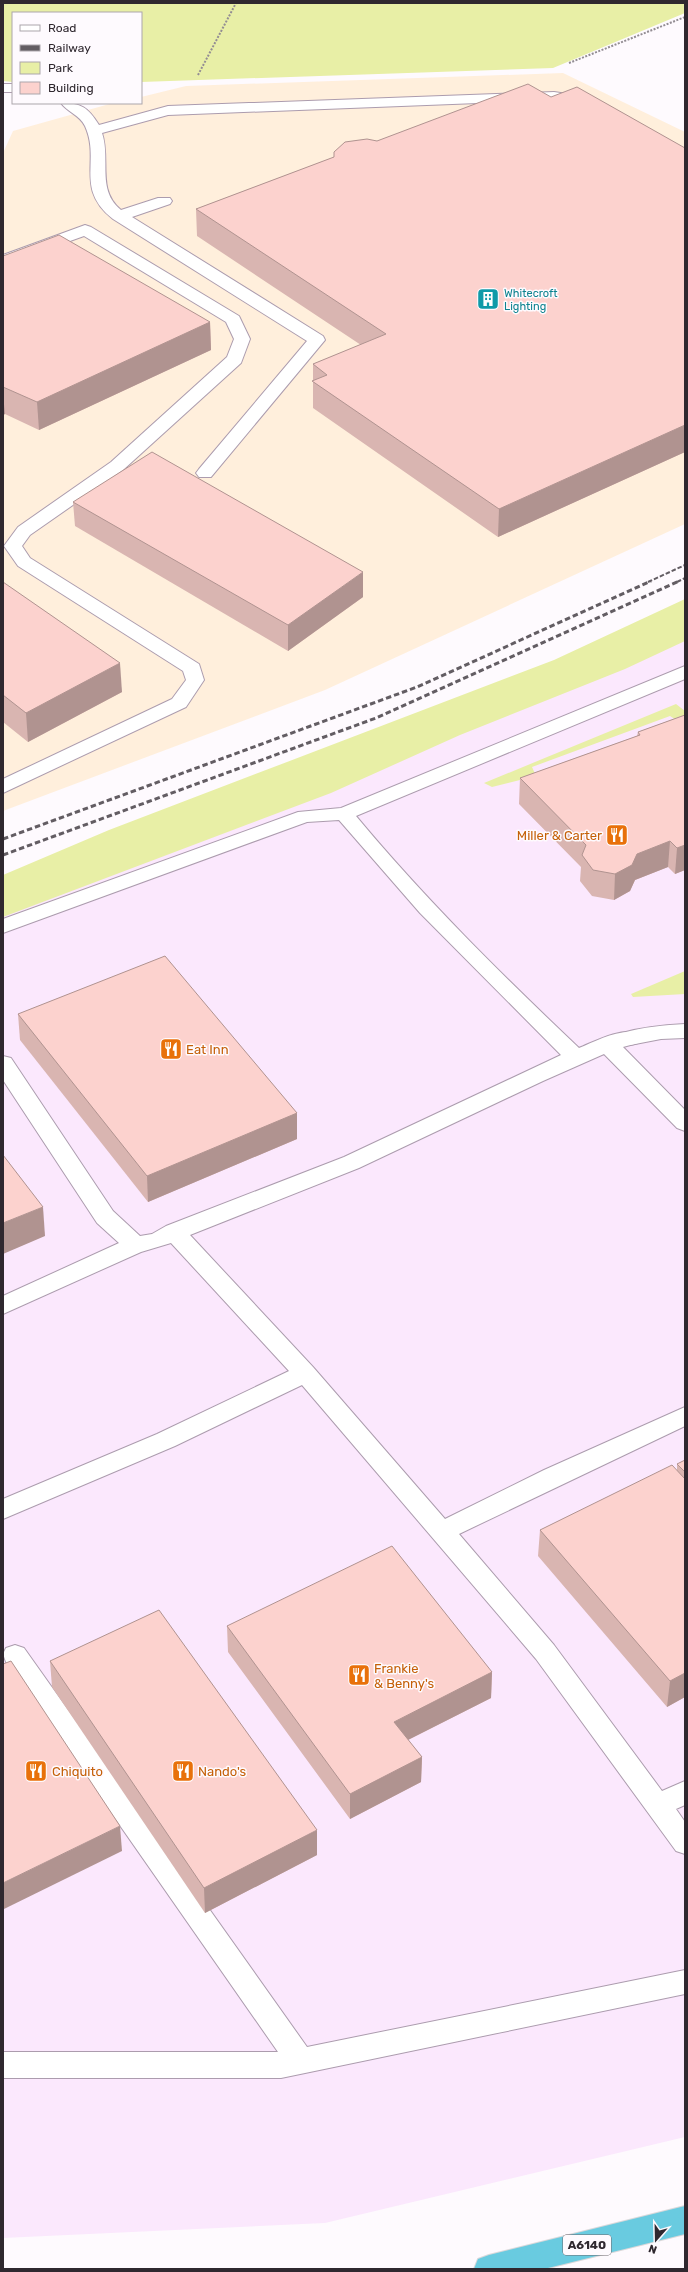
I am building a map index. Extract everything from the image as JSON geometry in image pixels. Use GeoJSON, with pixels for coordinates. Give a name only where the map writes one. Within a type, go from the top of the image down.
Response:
{"type":"FeatureCollection","features":[{"type":"Feature","properties":{"kind":"highway","name":"A6140"},"geometry":{"type":"LineString","coordinates":[[489,2269],[685,2220]]}},
{"type":"Feature","properties":{"kind":"street"},"geometry":{"type":"LineString","coordinates":[[96,130],[168,111],[554,96],[588,101],[595,105]]}},
{"type":"Feature","properties":{"kind":"street"},"geometry":{"type":"LineString","coordinates":[[70,104],[83,111],[96,130],[98,182],[104,202],[119,216],[317,340],[205,473]]}},
{"type":"Feature","properties":{"kind":"street"},"geometry":{"type":"LineString","coordinates":[[119,216],[164,201]]}},
{"type":"Feature","properties":{"kind":"street"},"geometry":{"type":"LineString","coordinates":[[3,260],[85,230],[233,319],[242,339],[236,359],[117,466],[24,531],[12,546],[24,562],[192,668],[195,680],[179,703],[3,787]]}},
{"type":"Feature","properties":{"kind":"street"},"geometry":{"type":"LineString","coordinates":[[3,926],[305,816],[344,814],[685,672]]}},
{"type":"Feature","properties":{"kind":"street"},"geometry":{"type":"LineString","coordinates":[[344,814],[381,860],[518,1002],[576,1057]]}},
{"type":"Feature","properties":{"kind":"street"},"geometry":{"type":"LineString","coordinates":[[3,1306],[136,1245],[157,1241],[174,1232],[236,1210],[408,1137],[510,1087],[607,1044],[661,1032],[685,1031]]}},
{"type":"Feature","properties":{"kind":"street"},"geometry":{"type":"LineString","coordinates":[[607,1044],[685,1122]]}},
{"type":"Feature","properties":{"kind":"street"},"geometry":{"type":"LineString","coordinates":[[3,1063],[105,1217],[136,1245]]}},
{"type":"Feature","properties":{"kind":"street"},"geometry":{"type":"LineString","coordinates":[[174,1232],[305,1373],[545,1652],[685,1843]]}},
{"type":"Feature","properties":{"kind":"street"},"geometry":{"type":"LineString","coordinates":[[3,1509],[166,1440],[305,1373]]}},
{"type":"Feature","properties":{"kind":"street"},"geometry":{"type":"LineString","coordinates":[[441,1532],[553,1477],[685,1416]]}},
{"type":"Feature","properties":{"kind":"street"},"geometry":{"type":"LineString","coordinates":[[15,1655],[301,2062]]}},
{"type":"Feature","properties":{"kind":"street"},"geometry":{"type":"LineString","coordinates":[[657,1806],[685,1792]]}},
{"type":"Feature","properties":{"kind":"street"},"geometry":{"type":"LineString","coordinates":[[3,2065],[281,2065],[685,1982]]}},
{"type":"Feature","properties":{"kind":"path"},"geometry":{"type":"LineString","coordinates":[[198,76],[236,3]]}},
{"type":"Feature","properties":{"kind":"shaded area"},"geometry":{"type":"Polygon","coordinates":[[[563,73],[685,132],[685,524],[325,690],[3,811],[3,153],[13,131],[109,104],[142,104],[142,97],[186,86],[563,73]]]}},
{"type":"Feature","properties":{"kind":"shaded area"},"geometry":{"type":"Polygon","coordinates":[[[685,633],[685,2137],[325,2223],[3,2238],[3,916],[685,633]]]}},
{"type":"Feature","properties":{"kind":"green space"},"geometry":{"type":"Polygon","coordinates":[[[3,3],[685,3],[685,13],[553,68],[142,82],[142,12],[12,12],[12,82],[3,81],[3,3]]]}},
{"type":"Feature","properties":{"kind":"green space"},"geometry":{"type":"Polygon","coordinates":[[[685,599],[685,641],[625,669],[460,735],[331,793],[3,917],[3,875],[109,830],[554,660],[685,599]]]}},
{"type":"Feature","properties":{"kind":"green space"},"geometry":{"type":"Polygon","coordinates":[[[676,704],[685,711],[685,726],[670,716],[532,767],[536,776],[492,787],[484,783],[676,704]]]}},
{"type":"Feature","properties":{"kind":"green space"},"geometry":{"type":"Polygon","coordinates":[[[685,971],[685,994],[633,997],[631,994],[685,971]]]}},
{"type":"Feature","properties":{"kind":"building","name":"Whitecroft Lighting"},"geometry":{"type":"Polygon","coordinates":[[[528,84],[551,97],[577,87],[685,148],[685,425],[499,509],[312,381],[327,375],[313,364],[386,334],[196,209],[334,157],[334,152],[345,142],[367,139],[377,141],[528,84]]]}},
{"type":"Feature","properties":{"kind":"building"},"geometry":{"type":"Polygon","coordinates":[[[59,235],[210,322],[37,402],[3,387],[3,256],[59,235]]]}},
{"type":"Feature","properties":{"kind":"building"},"geometry":{"type":"Polygon","coordinates":[[[152,452],[363,572],[288,625],[73,502],[152,452]]]}},
{"type":"Feature","properties":{"kind":"building"},"geometry":{"type":"Polygon","coordinates":[[[3,582],[120,663],[26,713],[3,695],[3,582]]]}},
{"type":"Feature","properties":{"kind":"building","name":"Miller & Carter"},"geometry":{"type":"Polygon","coordinates":[[[685,715],[685,845],[677,848],[670,841],[637,854],[632,865],[615,874],[593,870],[582,855],[586,845],[520,778],[640,735],[638,732],[685,715]]]}},
{"type":"Feature","properties":{"kind":"building"},"geometry":{"type":"Polygon","coordinates":[[[165,956],[297,1113],[147,1176],[18,1014],[165,956]]]}},
{"type":"Feature","properties":{"kind":"building"},"geometry":{"type":"Polygon","coordinates":[[[3,1155],[43,1207],[3,1223],[3,1155]]]}},
{"type":"Feature","properties":{"kind":"building"},"geometry":{"type":"Polygon","coordinates":[[[685,1460],[685,1472],[677,1464],[685,1460]]]}},
{"type":"Feature","properties":{"kind":"building"},"geometry":{"type":"Polygon","coordinates":[[[672,1465],[685,1479],[685,1673],[670,1681],[540,1530],[672,1465]]]}},
{"type":"Feature","properties":{"kind":"building","name":"Frankie & Benny's"},"geometry":{"type":"Polygon","coordinates":[[[392,1546],[492,1672],[394,1722],[422,1757],[350,1794],[227,1626],[392,1546]]]}},
{"type":"Feature","properties":{"kind":"building","name":"Nando's"},"geometry":{"type":"Polygon","coordinates":[[[159,1610],[317,1830],[204,1888],[50,1661],[159,1610]]]}},
{"type":"Feature","properties":{"kind":"building","name":"Chiquito"},"geometry":{"type":"Polygon","coordinates":[[[11,1661],[120,1826],[3,1883],[3,1664],[11,1661]]]}},
{"type":"Feature","properties":{"kind":"railway"},"geometry":{"type":"LineString","coordinates":[[648,582],[685,565]]}},
{"type":"Feature","properties":{"kind":"railway"},"geometry":{"type":"LineString","coordinates":[[679,581],[685,578]]}},
{"type":"Feature","properties":{"kind":"railway"},"geometry":{"type":"LineString","coordinates":[[3,839],[417,687],[651,581]]}},
{"type":"Feature","properties":{"kind":"railway"},"geometry":{"type":"LineString","coordinates":[[3,855],[376,718],[679,581]]}},
{"type":"Feature","properties":{"kind":"place","name":"Whitecroft Lighting"},"geometry":{"type":"Point","coordinates":[488,299]}},
{"type":"Feature","properties":{"kind":"place","name":"Miller & Carter"},"geometry":{"type":"Point","coordinates":[617,835]}},
{"type":"Feature","properties":{"kind":"place","name":"Eat Inn"},"geometry":{"type":"Point","coordinates":[171,1049]}},
{"type":"Feature","properties":{"kind":"place","name":"Frankie & Benny's"},"geometry":{"type":"Point","coordinates":[359,1675]}},
{"type":"Feature","properties":{"kind":"place","name":"Chiquito"},"geometry":{"type":"Point","coordinates":[36,1771]}},
{"type":"Feature","properties":{"kind":"place","name":"Nando's"},"geometry":{"type":"Point","coordinates":[183,1771]}}]}
